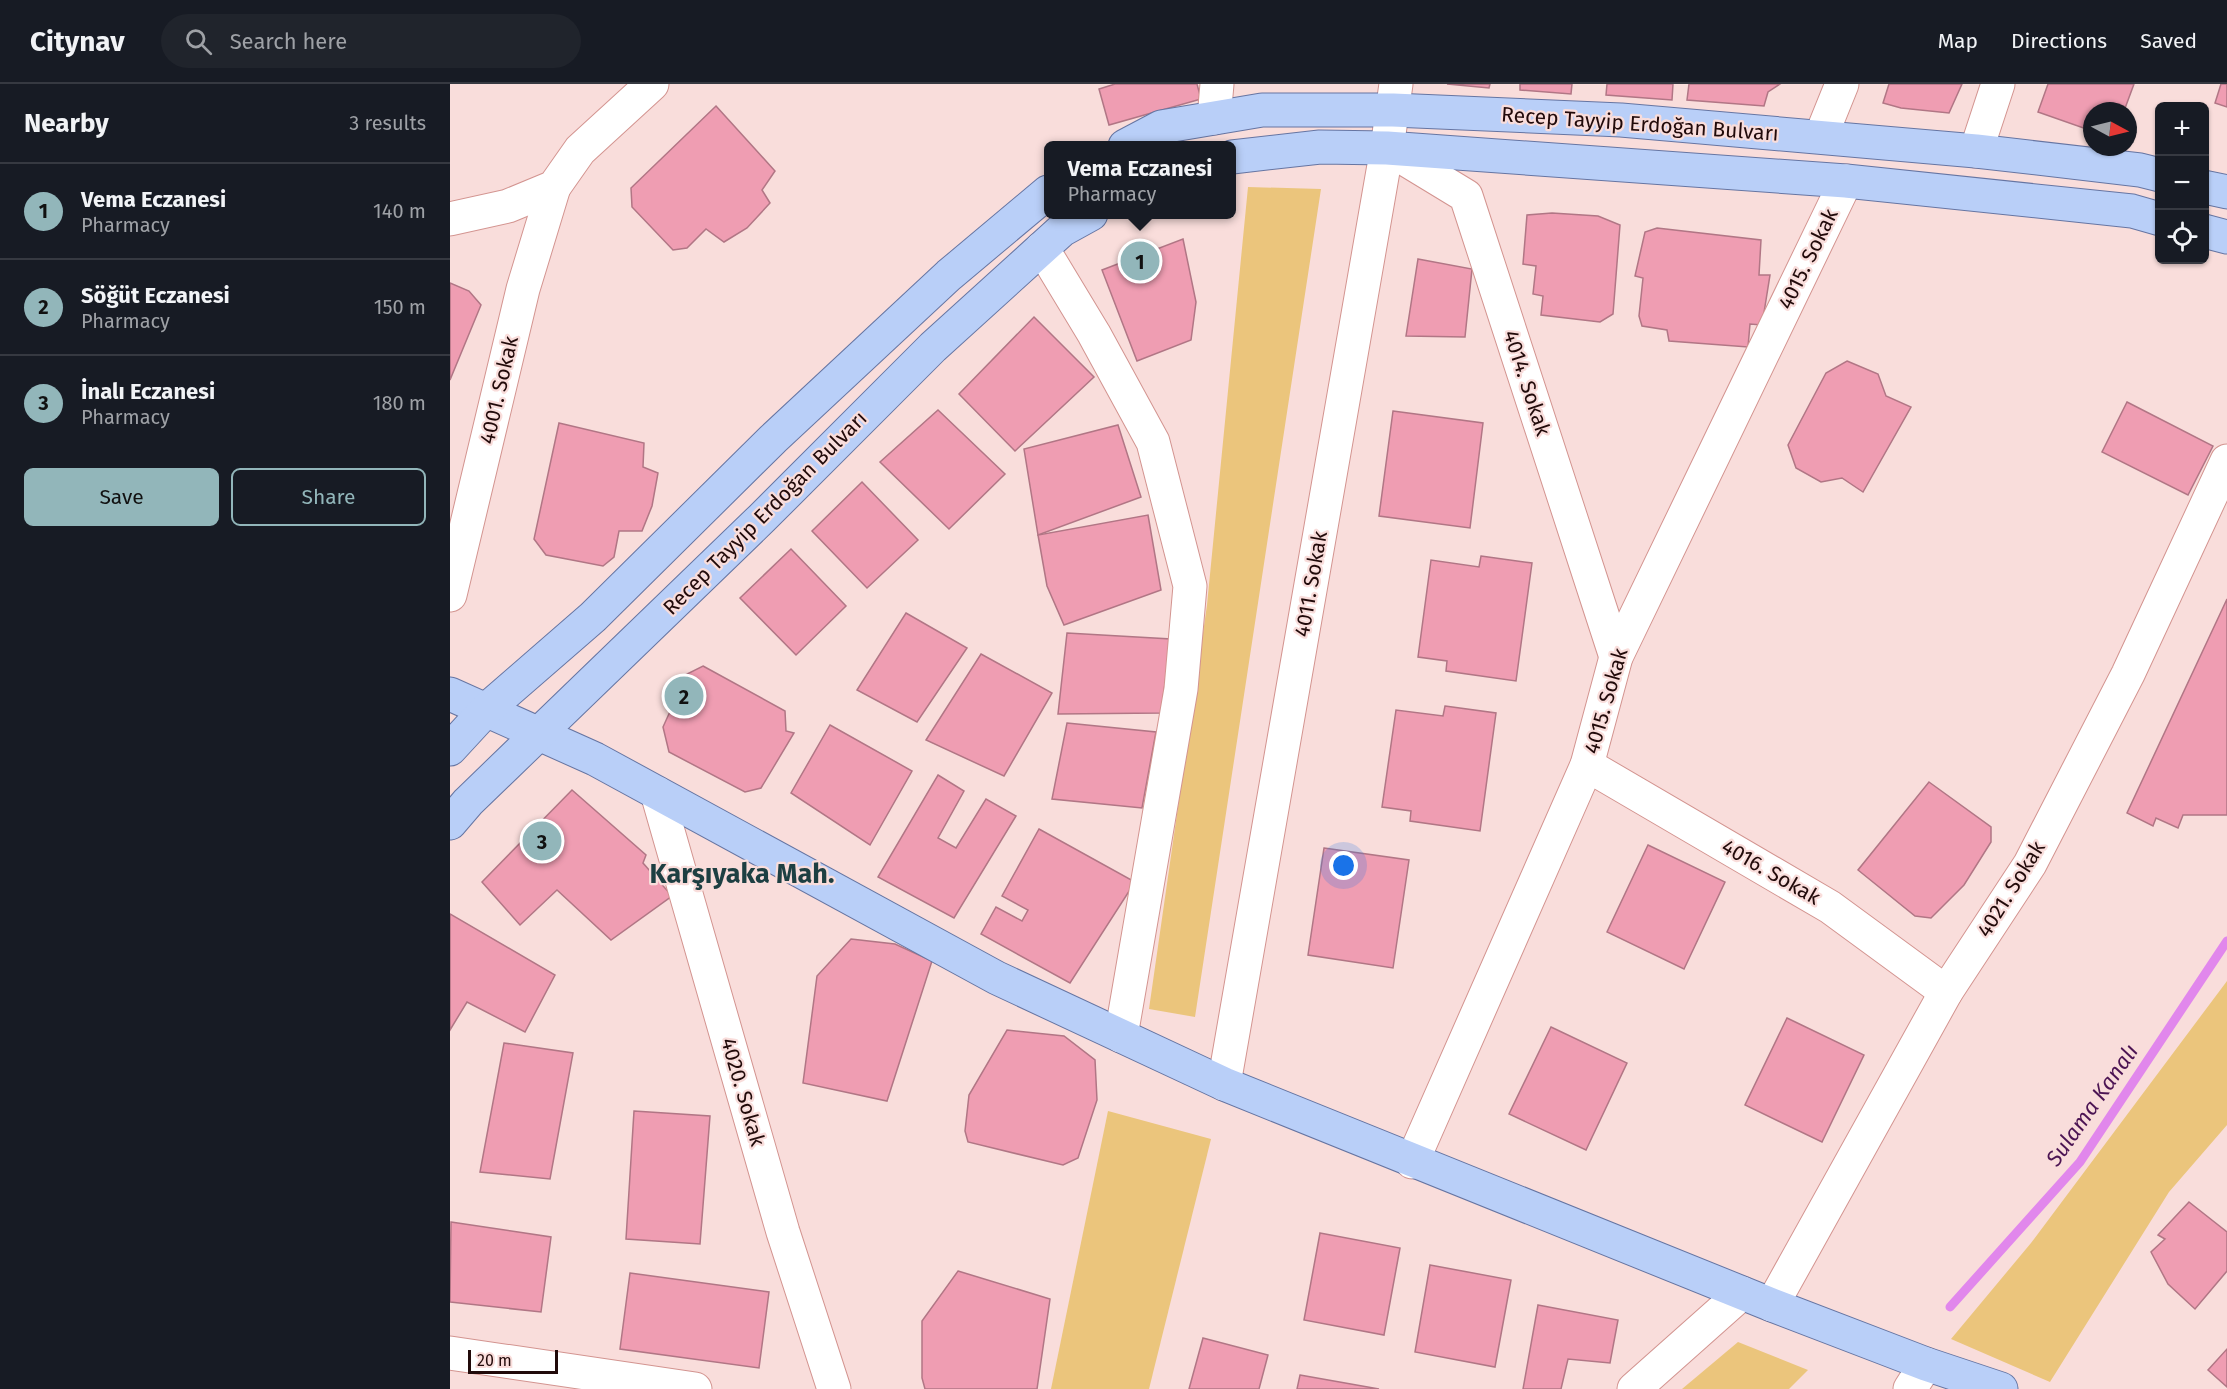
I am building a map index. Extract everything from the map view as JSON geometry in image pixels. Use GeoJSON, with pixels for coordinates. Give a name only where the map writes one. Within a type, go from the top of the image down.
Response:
{"type":"FeatureCollection","features":[{"type":"Feature","properties":{"kind":"main road","name":"Recep Tayyip Erdoğan Bulvarı"},"geometry":{"type":"LineString","coordinates":[[1134,141],[1161,127],[1214,118],[1262,110],[1394,97],[1621,120],[1976,151],[2140,170],[2155,174]]}},
{"type":"Feature","properties":{"kind":"main road","name":"Recep Tayyip Erdoğan Bulvarı"},"geometry":{"type":"LineString","coordinates":[[1236,157],[1320,147],[1387,148],[1846,181],[2132,211],[2155,218]]}},
{"type":"Feature","properties":{"kind":"main road"},"geometry":{"type":"LineString","coordinates":[[2209,188],[2227,192]]}},
{"type":"Feature","properties":{"kind":"main road","name":"Recep Tayyip Erdoğan Bulvarı"},"geometry":{"type":"LineString","coordinates":[[450,749],[486,710],[593,617],[773,439],[949,275],[1044,195]]}},
{"type":"Feature","properties":{"kind":"main road","name":"Recep Tayyip Erdoğan Bulvarı"},"geometry":{"type":"LineString","coordinates":[[450,823],[933,347],[1041,248],[1062,230],[1082,219]]}},
{"type":"Feature","properties":{"kind":"main road"},"geometry":{"type":"LineString","coordinates":[[2209,232],[2227,237]]}},
{"type":"Feature","properties":{"kind":"main road"},"geometry":{"type":"LineString","coordinates":[[450,694],[595,759],[997,978],[1224,1084],[1412,1162],[1772,1305],[1918,1377],[2001,1389]]}},
{"type":"Feature","properties":{"kind":"street"},"geometry":{"type":"LineString","coordinates":[[450,219],[508,206],[554,187],[580,150],[652,84]]}},
{"type":"Feature","properties":{"kind":"street"},"geometry":{"type":"LineString","coordinates":[[1214,118],[1217,84]]}},
{"type":"Feature","properties":{"kind":"street"},"geometry":{"type":"LineString","coordinates":[[1821,136],[1842,84]]}},
{"type":"Feature","properties":{"kind":"street"},"geometry":{"type":"LineString","coordinates":[[1976,151],[1998,84]]}},
{"type":"Feature","properties":{"kind":"street","name":"4011. Sokak"},"geometry":{"type":"LineString","coordinates":[[1224,1084],[1394,97]]}},
{"type":"Feature","properties":{"kind":"street","name":"4014. Sokak"},"geometry":{"type":"LineString","coordinates":[[1387,148],[1466,196],[1616,657]]}},
{"type":"Feature","properties":{"kind":"street","name":"4015. Sokak"},"geometry":{"type":"LineString","coordinates":[[1412,1162],[1587,765],[1616,657],[1846,181]]}},
{"type":"Feature","properties":{"kind":"street","name":"4001. Sokak"},"geometry":{"type":"LineString","coordinates":[[450,595],[523,289],[554,187]]}},
{"type":"Feature","properties":{"kind":"street"},"geometry":{"type":"LineString","coordinates":[[1041,248],[1094,334],[1153,442],[1190,586],[1181,689],[1121,1036]]}},
{"type":"Feature","properties":{"kind":"street","name":"4021. Sokak"},"geometry":{"type":"LineString","coordinates":[[1772,1305],[1946,992],[2030,864],[2128,674],[2227,461]]}},
{"type":"Feature","properties":{"kind":"street","name":"4016. Sokak"},"geometry":{"type":"LineString","coordinates":[[1587,765],[1830,907],[1946,992]]}},
{"type":"Feature","properties":{"kind":"street","name":"4020. Sokak"},"geometry":{"type":"LineString","coordinates":[[657,793],[783,1232],[834,1389]]}},
{"type":"Feature","properties":{"kind":"street"},"geometry":{"type":"LineString","coordinates":[[1634,1389],[1742,1293]]}},
{"type":"Feature","properties":{"kind":"street"},"geometry":{"type":"LineString","coordinates":[[450,1353],[533,1377],[695,1389]]}},
{"type":"Feature","properties":{"kind":"shaded area"},"geometry":{"type":"Polygon","coordinates":[[[1248,187],[1321,189],[1195,1017],[1149,1009],[1207,605],[1248,187]]]}},
{"type":"Feature","properties":{"kind":"shaded area"},"geometry":{"type":"Polygon","coordinates":[[[2227,981],[2227,1125],[2169,1192],[2050,1382],[1951,1339],[2031,1243],[2227,981]]]}},
{"type":"Feature","properties":{"kind":"shaded area"},"geometry":{"type":"Polygon","coordinates":[[[1108,1111],[1211,1139],[1149,1389],[1051,1389],[1108,1111]]]}},
{"type":"Feature","properties":{"kind":"shaded area"},"geometry":{"type":"Polygon","coordinates":[[[1738,1342],[1808,1370],[1789,1389],[1682,1389],[1738,1342]]]}},
{"type":"Feature","properties":{"kind":"building"},"geometry":{"type":"Polygon","coordinates":[[[1115,84],[1197,84],[1201,99],[1109,125],[1099,89],[1115,84]]]}},
{"type":"Feature","properties":{"kind":"building"},"geometry":{"type":"Polygon","coordinates":[[[1447,84],[1490,84],[1489,88],[1447,84]]]}},
{"type":"Feature","properties":{"kind":"building"},"geometry":{"type":"Polygon","coordinates":[[[1520,84],[1572,84],[1571,94],[1520,90],[1520,84]]]}},
{"type":"Feature","properties":{"kind":"building"},"geometry":{"type":"Polygon","coordinates":[[[1607,84],[1673,84],[1672,100],[1606,95],[1607,84]]]}},
{"type":"Feature","properties":{"kind":"building"},"geometry":{"type":"Polygon","coordinates":[[[1689,84],[1780,84],[1768,92],[1764,106],[1687,100],[1689,84]]]}},
{"type":"Feature","properties":{"kind":"building"},"geometry":{"type":"Polygon","coordinates":[[[1889,84],[1962,84],[1949,113],[1901,108],[1883,103],[1889,84]]]}},
{"type":"Feature","properties":{"kind":"building"},"geometry":{"type":"Polygon","coordinates":[[[2048,84],[2134,84],[2127,102],[2083,102],[2083,128],[2038,112],[2048,84]]]}},
{"type":"Feature","properties":{"kind":"building"},"geometry":{"type":"Polygon","coordinates":[[[2221,84],[2227,84],[2227,107],[2215,103],[2221,84]]]}},
{"type":"Feature","properties":{"kind":"building"},"geometry":{"type":"Polygon","coordinates":[[[716,106],[775,171],[762,190],[770,203],[747,228],[724,242],[706,229],[687,248],[673,250],[632,207],[631,188],[716,106]]]}},
{"type":"Feature","properties":{"kind":"building"},"geometry":{"type":"Polygon","coordinates":[[[1552,213],[1598,216],[1620,225],[1613,314],[1600,322],[1541,315],[1543,296],[1533,294],[1536,266],[1523,264],[1527,215],[1552,213]]]}},
{"type":"Feature","properties":{"kind":"building"},"geometry":{"type":"Polygon","coordinates":[[[1657,228],[1761,240],[1759,275],[1770,275],[1762,325],[1750,324],[1748,347],[1669,341],[1667,330],[1642,326],[1639,316],[1643,278],[1635,276],[1645,232],[1657,228]]]}},
{"type":"Feature","properties":{"kind":"building"},"geometry":{"type":"Polygon","coordinates":[[[1183,239],[1196,302],[1191,340],[1137,361],[1102,270],[1183,239]]]}},
{"type":"Feature","properties":{"kind":"building"},"geometry":{"type":"Polygon","coordinates":[[[1418,259],[1472,269],[1465,337],[1406,336],[1418,259]]]}},
{"type":"Feature","properties":{"kind":"building"},"geometry":{"type":"Polygon","coordinates":[[[450,283],[469,291],[481,305],[450,380],[450,283]]]}},
{"type":"Feature","properties":{"kind":"building"},"geometry":{"type":"Polygon","coordinates":[[[1034,317],[1094,377],[1015,451],[959,394],[1034,317]]]}},
{"type":"Feature","properties":{"kind":"building"},"geometry":{"type":"Polygon","coordinates":[[[1847,361],[1878,374],[1886,396],[1911,407],[1863,492],[1842,478],[1821,482],[1796,468],[1788,445],[1826,373],[1847,361]]]}},
{"type":"Feature","properties":{"kind":"building"},"geometry":{"type":"Polygon","coordinates":[[[2127,402],[2213,446],[2188,495],[2102,452],[2127,402]]]}},
{"type":"Feature","properties":{"kind":"building"},"geometry":{"type":"Polygon","coordinates":[[[938,410],[1005,474],[949,529],[880,462],[938,410]]]}},
{"type":"Feature","properties":{"kind":"building"},"geometry":{"type":"Polygon","coordinates":[[[1393,411],[1483,423],[1470,528],[1379,516],[1393,411]]]}},
{"type":"Feature","properties":{"kind":"building"},"geometry":{"type":"Polygon","coordinates":[[[559,423],[644,443],[643,467],[658,473],[652,506],[642,531],[619,531],[614,557],[603,566],[546,555],[534,539],[559,423]]]}},
{"type":"Feature","properties":{"kind":"building"},"geometry":{"type":"Polygon","coordinates":[[[1118,425],[1141,497],[1038,535],[1024,449],[1118,425]]]}},
{"type":"Feature","properties":{"kind":"building"},"geometry":{"type":"Polygon","coordinates":[[[862,482],[918,540],[867,588],[812,531],[862,482]]]}},
{"type":"Feature","properties":{"kind":"building"},"geometry":{"type":"Polygon","coordinates":[[[1148,515],[1161,590],[1064,625],[1047,586],[1038,535],[1148,515]]]}},
{"type":"Feature","properties":{"kind":"building"},"geometry":{"type":"Polygon","coordinates":[[[791,549],[846,606],[796,655],[740,598],[791,549]]]}},
{"type":"Feature","properties":{"kind":"building"},"geometry":{"type":"Polygon","coordinates":[[[1481,556],[1532,563],[1516,681],[1446,671],[1447,661],[1418,657],[1431,560],[1479,567],[1481,556]]]}},
{"type":"Feature","properties":{"kind":"building"},"geometry":{"type":"Polygon","coordinates":[[[2227,599],[2227,815],[2183,815],[2178,828],[2156,818],[2153,826],[2127,813],[2227,599]]]}},
{"type":"Feature","properties":{"kind":"building"},"geometry":{"type":"Polygon","coordinates":[[[906,613],[967,648],[917,722],[857,690],[906,613]]]}},
{"type":"Feature","properties":{"kind":"building"},"geometry":{"type":"Polygon","coordinates":[[[1067,633],[1171,639],[1161,713],[1058,714],[1067,633]]]}},
{"type":"Feature","properties":{"kind":"building"},"geometry":{"type":"Polygon","coordinates":[[[981,654],[1052,693],[1004,776],[926,740],[981,654]]]}},
{"type":"Feature","properties":{"kind":"building"},"geometry":{"type":"Polygon","coordinates":[[[703,666],[785,711],[786,731],[794,733],[761,788],[745,792],[669,752],[663,727],[687,674],[703,666]]]}},
{"type":"Feature","properties":{"kind":"building"},"geometry":{"type":"Polygon","coordinates":[[[1445,706],[1496,713],[1480,831],[1410,821],[1411,811],[1382,807],[1396,710],[1443,716],[1445,706]]]}},
{"type":"Feature","properties":{"kind":"building"},"geometry":{"type":"Polygon","coordinates":[[[1067,723],[1156,732],[1142,808],[1052,799],[1067,723]]]}},
{"type":"Feature","properties":{"kind":"building"},"geometry":{"type":"Polygon","coordinates":[[[830,725],[912,771],[870,845],[791,793],[830,725]]]}},
{"type":"Feature","properties":{"kind":"building"},"geometry":{"type":"Polygon","coordinates":[[[938,775],[964,791],[938,838],[956,848],[986,799],[1016,816],[954,918],[878,877],[938,775]]]}},
{"type":"Feature","properties":{"kind":"building"},"geometry":{"type":"Polygon","coordinates":[[[1929,782],[1991,827],[1991,842],[1964,885],[1931,918],[1915,916],[1858,870],[1929,782]]]}},
{"type":"Feature","properties":{"kind":"building"},"geometry":{"type":"Polygon","coordinates":[[[572,790],[646,855],[643,863],[672,896],[611,940],[557,890],[520,925],[482,882],[572,790]]]}},
{"type":"Feature","properties":{"kind":"building"},"geometry":{"type":"Polygon","coordinates":[[[1039,829],[1135,882],[1070,983],[981,934],[996,907],[1022,921],[1028,910],[1002,896],[1039,829]]]}},
{"type":"Feature","properties":{"kind":"building"},"geometry":{"type":"Polygon","coordinates":[[[1648,845],[1725,882],[1684,969],[1607,932],[1648,845]]]}},
{"type":"Feature","properties":{"kind":"building"},"geometry":{"type":"Polygon","coordinates":[[[1324,848],[1409,860],[1393,968],[1308,955],[1324,848]]]}},
{"type":"Feature","properties":{"kind":"building"},"geometry":{"type":"Polygon","coordinates":[[[450,914],[555,975],[525,1032],[467,1002],[450,1030],[450,914]]]}},
{"type":"Feature","properties":{"kind":"building"},"geometry":{"type":"Polygon","coordinates":[[[851,939],[895,944],[932,961],[887,1101],[803,1083],[817,976],[851,939]]]}},
{"type":"Feature","properties":{"kind":"building"},"geometry":{"type":"Polygon","coordinates":[[[1787,1018],[1864,1055],[1822,1142],[1745,1105],[1787,1018]]]}},
{"type":"Feature","properties":{"kind":"building"},"geometry":{"type":"Polygon","coordinates":[[[1551,1027],[1627,1063],[1586,1150],[1509,1114],[1551,1027]]]}},
{"type":"Feature","properties":{"kind":"building"},"geometry":{"type":"Polygon","coordinates":[[[1007,1030],[1064,1036],[1095,1060],[1097,1100],[1078,1158],[1063,1165],[968,1142],[965,1131],[969,1095],[1007,1030]]]}},
{"type":"Feature","properties":{"kind":"building"},"geometry":{"type":"Polygon","coordinates":[[[504,1043],[573,1053],[550,1179],[480,1172],[504,1043]]]}},
{"type":"Feature","properties":{"kind":"building"},"geometry":{"type":"Polygon","coordinates":[[[634,1111],[710,1116],[700,1244],[626,1239],[634,1111]]]}},
{"type":"Feature","properties":{"kind":"building"},"geometry":{"type":"Polygon","coordinates":[[[2189,1202],[2227,1232],[2227,1271],[2195,1309],[2168,1284],[2151,1252],[2165,1239],[2158,1235],[2189,1202]]]}},
{"type":"Feature","properties":{"kind":"building"},"geometry":{"type":"Polygon","coordinates":[[[451,1222],[551,1237],[541,1312],[450,1302],[451,1222]]]}},
{"type":"Feature","properties":{"kind":"building"},"geometry":{"type":"Polygon","coordinates":[[[1320,1233],[1400,1248],[1384,1335],[1304,1320],[1320,1233]]]}},
{"type":"Feature","properties":{"kind":"building"},"geometry":{"type":"Polygon","coordinates":[[[1430,1265],[1511,1280],[1495,1367],[1415,1352],[1430,1265]]]}},
{"type":"Feature","properties":{"kind":"building"},"geometry":{"type":"Polygon","coordinates":[[[958,1271],[1050,1299],[1037,1389],[925,1389],[922,1378],[922,1321],[958,1271]]]}},
{"type":"Feature","properties":{"kind":"building"},"geometry":{"type":"Polygon","coordinates":[[[630,1273],[769,1292],[759,1368],[620,1349],[630,1273]]]}},
{"type":"Feature","properties":{"kind":"building"},"geometry":{"type":"Polygon","coordinates":[[[1538,1305],[1618,1320],[1610,1363],[1568,1359],[1561,1389],[1523,1389],[1538,1305]]]}},
{"type":"Feature","properties":{"kind":"building"},"geometry":{"type":"Polygon","coordinates":[[[1203,1338],[1268,1355],[1259,1389],[1189,1389],[1203,1338]]]}},
{"type":"Feature","properties":{"kind":"building"},"geometry":{"type":"Polygon","coordinates":[[[2227,1349],[2227,1387],[2208,1370],[2227,1349]]]}},
{"type":"Feature","properties":{"kind":"building"},"geometry":{"type":"Polygon","coordinates":[[[1300,1375],[1379,1389],[1297,1389],[1300,1375]]]}},
{"type":"Feature","properties":{"kind":"waterway","name":"Sulama Kanalı"},"geometry":{"type":"LineString","coordinates":[[1950,1307],[2080,1162],[2227,941]]}},
{"type":"Feature","properties":{"kind":"place","name":"Vema Eczanesi"},"geometry":{"type":"Point","coordinates":[1140,261]}},
{"type":"Feature","properties":{"kind":"place","name":"Söğüt Eczanesi"},"geometry":{"type":"Point","coordinates":[684,696]}},
{"type":"Feature","properties":{"kind":"place","name":"İnalı Eczanesi"},"geometry":{"type":"Point","coordinates":[542,841]}},
{"type":"Feature","properties":{"kind":"district","name":"Karşıyaka Mah."},"geometry":{"type":"Point","coordinates":[742,874]}}]}
